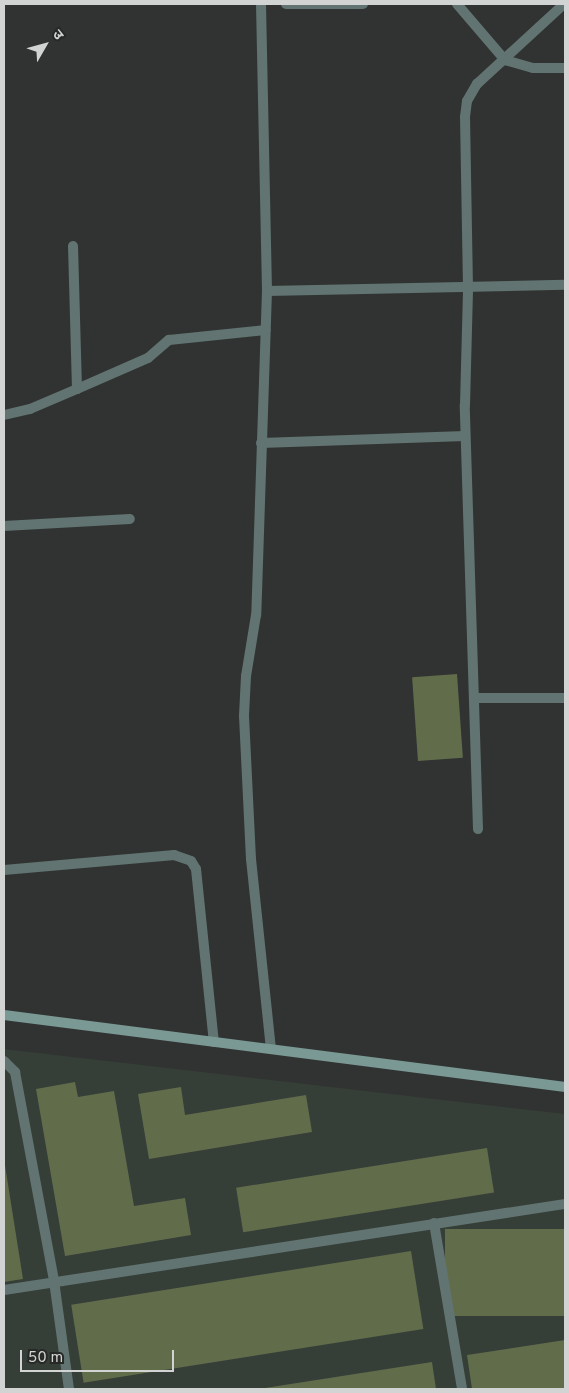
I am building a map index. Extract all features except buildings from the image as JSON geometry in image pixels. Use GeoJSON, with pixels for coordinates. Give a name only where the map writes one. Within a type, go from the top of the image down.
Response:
{"type":"FeatureCollection","features":[{"type":"Feature","properties":{"kind":"main road"},"geometry":{"type":"LineString","coordinates":[[4,1015],[565,1087]]}},
{"type":"Feature","properties":{"kind":"street"},"geometry":{"type":"LineString","coordinates":[[262,4],[267,291],[256,615],[246,676],[244,716],[251,859],[271,1049]]}},
{"type":"Feature","properties":{"kind":"street"},"geometry":{"type":"LineString","coordinates":[[286,4],[363,4]]}},
{"type":"Feature","properties":{"kind":"street"},"geometry":{"type":"LineString","coordinates":[[457,4],[505,60],[533,68],[565,68]]}},
{"type":"Feature","properties":{"kind":"street"},"geometry":{"type":"LineString","coordinates":[[478,829],[465,436],[468,288],[467,101],[477,84],[564,4]]}},
{"type":"Feature","properties":{"kind":"street"},"geometry":{"type":"LineString","coordinates":[[73,246],[77,388]]}},
{"type":"Feature","properties":{"kind":"street"},"geometry":{"type":"LineString","coordinates":[[267,291],[565,285]]}},
{"type":"Feature","properties":{"kind":"street"},"geometry":{"type":"LineString","coordinates":[[4,415],[30,409],[148,358],[169,340],[265,330]]}},
{"type":"Feature","properties":{"kind":"street"},"geometry":{"type":"LineString","coordinates":[[261,443],[465,436]]}},
{"type":"Feature","properties":{"kind":"street"},"geometry":{"type":"LineString","coordinates":[[4,526],[130,519]]}},
{"type":"Feature","properties":{"kind":"street"},"geometry":{"type":"LineString","coordinates":[[474,698],[565,698]]}},
{"type":"Feature","properties":{"kind":"street"},"geometry":{"type":"LineString","coordinates":[[4,870],[174,855],[188,858],[196,869],[214,1042]]}},
{"type":"Feature","properties":{"kind":"street"},"geometry":{"type":"LineString","coordinates":[[4,1061],[15,1072],[54,1281],[69,1389]]}},
{"type":"Feature","properties":{"kind":"street"},"geometry":{"type":"LineString","coordinates":[[4,1290],[565,1204]]}},
{"type":"Feature","properties":{"kind":"street"},"geometry":{"type":"LineString","coordinates":[[434,1223],[462,1389]]}},
{"type":"Feature","properties":{"kind":"shaded area"},"geometry":{"type":"Polygon","coordinates":[[[4,1049],[565,1114],[565,1389],[4,1389],[4,1049]]]}}]}
